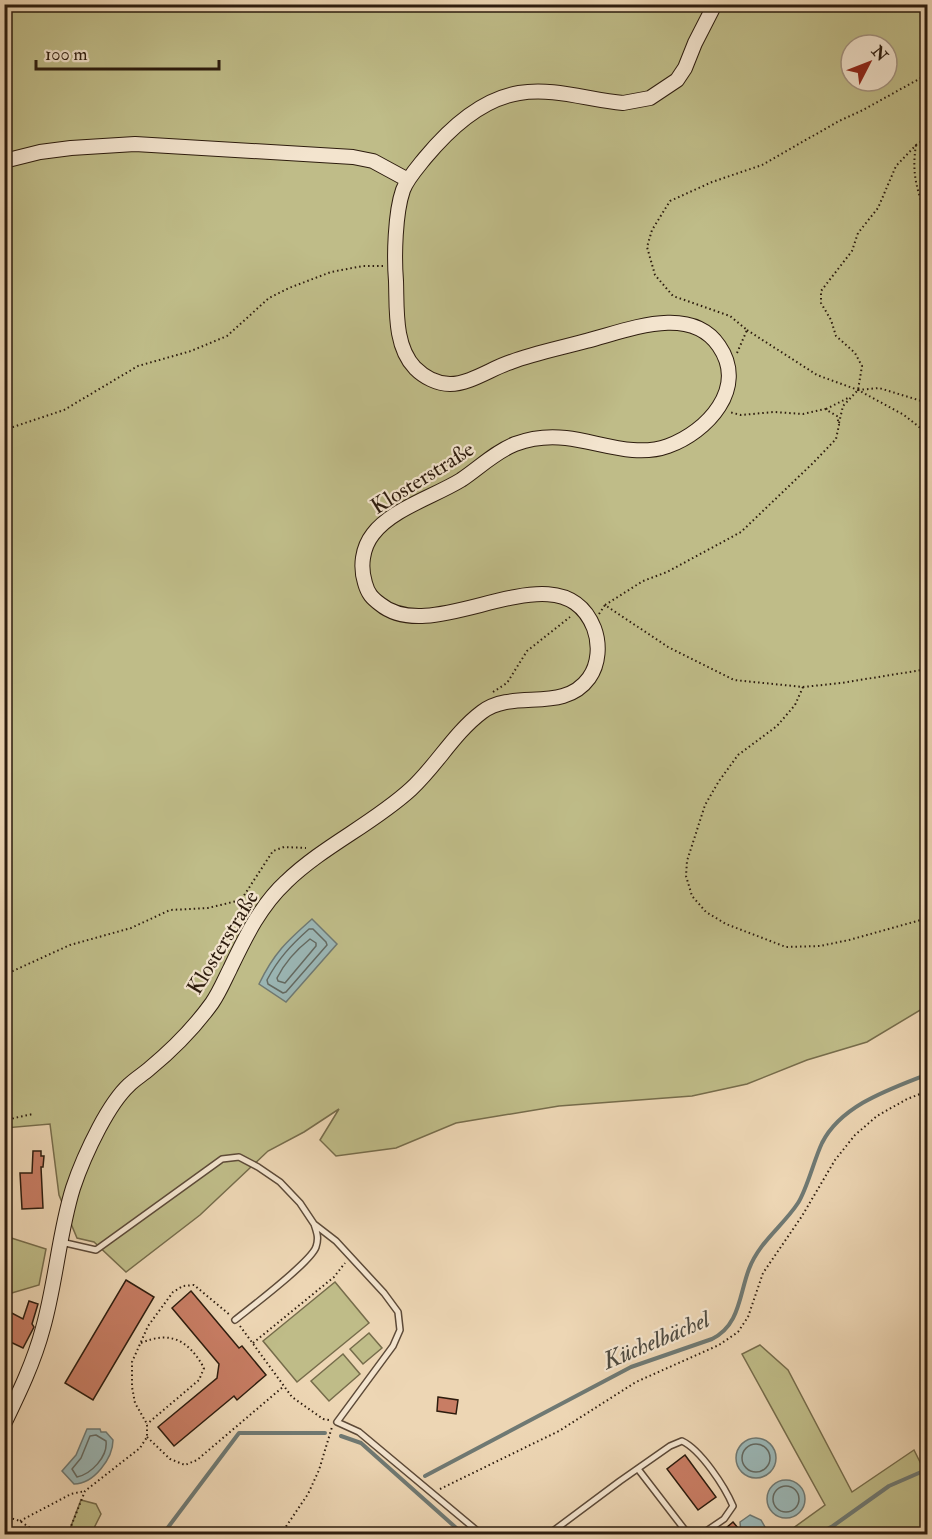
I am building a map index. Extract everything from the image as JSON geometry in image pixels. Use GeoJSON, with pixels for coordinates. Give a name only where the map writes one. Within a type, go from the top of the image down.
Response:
{"type":"FeatureCollection","features":[{"type":"Feature","properties":{"kind":"main road"},"geometry":{"type":"LineString","coordinates":[[715,4],[682,74],[661,92],[638,101],[623,103],[548,93],[511,94],[472,113],[449,131],[408,180],[403,190],[395,266],[400,339],[406,355],[417,370],[432,380],[447,384],[463,381],[530,356],[644,325],[672,322],[694,326],[709,334],[721,348],[728,363]]}},
{"type":"Feature","properties":{"kind":"main road"},"geometry":{"type":"LineString","coordinates":[[4,160],[71,148],[135,144],[353,157],[373,161],[408,180]]}},
{"type":"Feature","properties":{"kind":"main road","name":"Klosterstraße"},"geometry":{"type":"LineString","coordinates":[[4,1424],[22,1387],[44,1325],[72,1192],[81,1167],[112,1106],[127,1087],[194,1026],[217,997],[246,937],[265,905],[294,875],[384,812],[415,786],[462,730],[486,708],[506,702],[553,700],[575,692],[592,674],[598,656],[597,638],[592,624],[582,608],[564,597],[538,594],[508,598],[425,617],[407,616],[387,610],[371,597],[364,581],[362,564],[365,547],[376,529],[395,514],[443,490],[507,447],[530,439],[566,438],[630,450],[656,450],[680,442],[699,430],[715,415],[725,396],[728,363]]}},
{"type":"Feature","properties":{"kind":"lane"},"geometry":{"type":"LineString","coordinates":[[61,1242],[96,1250],[222,1159],[239,1157],[280,1182],[300,1203],[319,1236],[315,1250],[235,1320]]}},
{"type":"Feature","properties":{"kind":"lane"},"geometry":{"type":"LineString","coordinates":[[314,1224],[336,1241],[384,1293],[398,1312],[400,1330],[393,1346],[334,1421],[359,1432],[481,1534]]}},
{"type":"Feature","properties":{"kind":"lane"},"geometry":{"type":"LineString","coordinates":[[549,1534],[670,1446],[682,1441],[690,1445],[729,1496],[733,1506],[724,1519],[702,1534]]}},
{"type":"Feature","properties":{"kind":"lane"},"geometry":{"type":"LineString","coordinates":[[638,1469],[688,1534]]}},
{"type":"Feature","properties":{"kind":"path"},"geometry":{"type":"LineString","coordinates":[[927,74],[863,110],[838,121],[762,165],[712,182],[670,201],[652,230],[647,247],[656,275],[673,296],[729,316],[817,375],[858,390],[904,415],[927,434]]}},
{"type":"Feature","properties":{"kind":"path"},"geometry":{"type":"LineString","coordinates":[[592,624],[605,605],[643,581],[668,572],[741,532],[836,439],[843,406],[858,390],[862,366],[855,353],[836,336],[831,320],[821,303],[821,291],[852,251],[858,233],[878,207],[896,166],[927,137]]}},
{"type":"Feature","properties":{"kind":"path"},"geometry":{"type":"LineString","coordinates":[[916,145],[913,164],[917,189],[927,220]]}},
{"type":"Feature","properties":{"kind":"path"},"geometry":{"type":"LineString","coordinates":[[4,430],[64,410],[138,366],[191,351],[227,336],[269,297],[289,288],[331,272],[363,266],[395,266]]}},
{"type":"Feature","properties":{"kind":"path"},"geometry":{"type":"LineString","coordinates":[[728,363],[736,357],[747,330]]}},
{"type":"Feature","properties":{"kind":"path"},"geometry":{"type":"LineString","coordinates":[[858,390],[879,388],[927,403]]}},
{"type":"Feature","properties":{"kind":"path"},"geometry":{"type":"LineString","coordinates":[[718,410],[741,415],[774,412],[803,414],[825,409],[851,397]]}},
{"type":"Feature","properties":{"kind":"path"},"geometry":{"type":"LineString","coordinates":[[825,409],[837,416],[839,425]]}},
{"type":"Feature","properties":{"kind":"path"},"geometry":{"type":"LineString","coordinates":[[605,605],[668,647],[734,680],[803,687],[927,669]]}},
{"type":"Feature","properties":{"kind":"path"},"geometry":{"type":"LineString","coordinates":[[490,693],[507,683],[527,651],[582,608]]}},
{"type":"Feature","properties":{"kind":"path"},"geometry":{"type":"LineString","coordinates":[[803,687],[795,705],[777,726],[738,755],[705,805],[687,861],[686,876],[692,896],[706,912],[726,924],[786,947],[820,946],[927,918]]}},
{"type":"Feature","properties":{"kind":"path"},"geometry":{"type":"LineString","coordinates":[[4,975],[70,945],[131,928],[170,910],[208,908],[241,900],[273,851],[284,848],[309,848]]}},
{"type":"Feature","properties":{"kind":"path"},"geometry":{"type":"LineString","coordinates":[[432,1492],[452,1485],[559,1431],[636,1382],[719,1345],[738,1332],[748,1317],[763,1273],[802,1216],[835,1160],[855,1135],[877,1116],[927,1091]]}},
{"type":"Feature","properties":{"kind":"path"},"geometry":{"type":"LineString","coordinates":[[4,1122],[33,1114]]}},
{"type":"Feature","properties":{"kind":"path"},"geometry":{"type":"LineString","coordinates":[[253,1343],[334,1277],[350,1256]]}},
{"type":"Feature","properties":{"kind":"path"},"geometry":{"type":"LineString","coordinates":[[20,1521],[71,1494],[85,1491],[140,1448],[147,1437],[147,1424],[135,1403],[132,1387],[132,1362],[148,1326],[173,1292],[183,1286],[194,1285],[235,1320],[292,1397],[323,1419],[334,1421],[319,1470],[308,1494],[281,1534]]}},
{"type":"Feature","properties":{"kind":"path"},"geometry":{"type":"LineString","coordinates":[[140,1344],[155,1337],[170,1337],[183,1342],[197,1354],[204,1368],[199,1380],[147,1424]]}},
{"type":"Feature","properties":{"kind":"path"},"geometry":{"type":"LineString","coordinates":[[147,1437],[170,1459],[185,1465],[197,1460],[284,1386]]}},
{"type":"Feature","properties":{"kind":"path"},"geometry":{"type":"LineString","coordinates":[[68,1534],[85,1491]]}},
{"type":"Feature","properties":{"kind":"path"},"geometry":{"type":"LineString","coordinates":[[4,1516],[20,1521],[39,1534]]}},
{"type":"Feature","properties":{"kind":"shaded area"},"geometry":{"type":"Polygon","coordinates":[[[5,5],[927,5],[927,1006],[867,1042],[807,1060],[747,1084],[692,1096],[559,1106],[456,1123],[396,1148],[336,1156],[320,1140],[339,1109],[304,1132],[268,1151],[200,1215],[126,1272],[94,1242],[77,1238],[59,1195],[50,1124],[5,1128],[5,5]]]}},
{"type":"Feature","properties":{"kind":"shaded area"},"geometry":{"type":"Polygon","coordinates":[[[5,1236],[46,1249],[39,1285],[5,1295],[5,1236]]]}},
{"type":"Feature","properties":{"kind":"shaded area"},"geometry":{"type":"Polygon","coordinates":[[[335,1282],[369,1323],[297,1382],[263,1341],[335,1282]]]}},
{"type":"Feature","properties":{"kind":"shaded area"},"geometry":{"type":"Polygon","coordinates":[[[369,1333],[382,1348],[363,1364],[350,1349],[369,1333]]]}},
{"type":"Feature","properties":{"kind":"shaded area"},"geometry":{"type":"Polygon","coordinates":[[[760,1345],[788,1370],[852,1492],[914,1450],[927,1476],[927,1534],[785,1534],[825,1505],[742,1354],[760,1345]]]}},
{"type":"Feature","properties":{"kind":"shaded area"},"geometry":{"type":"Polygon","coordinates":[[[343,1354],[360,1374],[329,1401],[311,1381],[343,1354]]]}},
{"type":"Feature","properties":{"kind":"shaded area"},"geometry":{"type":"Polygon","coordinates":[[[81,1500],[96,1504],[101,1514],[91,1534],[68,1534],[81,1500]]]}},
{"type":"Feature","properties":{"kind":"water"},"geometry":{"type":"Polygon","coordinates":[[[312,919],[337,944],[286,1002],[259,984],[281,948],[312,919]]]}},
{"type":"Feature","properties":{"kind":"water"},"geometry":{"type":"Polygon","coordinates":[[[87,1429],[100,1429],[101,1432],[106,1432],[113,1440],[112,1447],[106,1462],[95,1475],[89,1480],[74,1484],[62,1471],[76,1455],[87,1429]]]}},
{"type":"Feature","properties":{"kind":"water"},"geometry":{"type":"Polygon","coordinates":[[[756,1438],[770,1444],[776,1458],[770,1472],[756,1478],[742,1472],[736,1458],[742,1444],[756,1438]]]}},
{"type":"Feature","properties":{"kind":"water"},"geometry":{"type":"Polygon","coordinates":[[[786,1480],[793,1481],[799,1486],[804,1492],[804,1506],[799,1512],[793,1517],[786,1518],[779,1517],[773,1512],[768,1506],[767,1499],[768,1492],[773,1486],[779,1481],[786,1480]]]}},
{"type":"Feature","properties":{"kind":"water"},"geometry":{"type":"Polygon","coordinates":[[[750,1515],[761,1520],[765,1527],[763,1534],[741,1534],[740,1522],[750,1515]]]}},
{"type":"Feature","properties":{"kind":"building"},"geometry":{"type":"Polygon","coordinates":[[[33,1151],[41,1151],[41,1156],[44,1156],[43,1167],[41,1167],[43,1208],[22,1209],[20,1173],[32,1173],[33,1151]]]}},
{"type":"Feature","properties":{"kind":"building"},"geometry":{"type":"Polygon","coordinates":[[[126,1280],[154,1297],[93,1400],[65,1383],[126,1280]]]}},
{"type":"Feature","properties":{"kind":"building"},"geometry":{"type":"Polygon","coordinates":[[[191,1291],[239,1348],[242,1346],[266,1375],[237,1400],[234,1396],[174,1446],[158,1427],[217,1378],[219,1364],[172,1308],[191,1291]]]}},
{"type":"Feature","properties":{"kind":"building"},"geometry":{"type":"Polygon","coordinates":[[[29,1301],[38,1304],[32,1324],[34,1327],[23,1348],[4,1339],[4,1318],[8,1311],[23,1319],[29,1301]]]}},
{"type":"Feature","properties":{"kind":"building"},"geometry":{"type":"Polygon","coordinates":[[[438,1397],[458,1400],[456,1414],[437,1411],[438,1397]]]}},
{"type":"Feature","properties":{"kind":"building"},"geometry":{"type":"Polygon","coordinates":[[[685,1455],[716,1497],[698,1510],[667,1469],[685,1455]]]}},
{"type":"Feature","properties":{"kind":"building"},"geometry":{"type":"Polygon","coordinates":[[[733,1522],[743,1534],[719,1534],[733,1522]]]}},
{"type":"Feature","properties":{"kind":"waterway","name":"Küchelbächel"},"geometry":{"type":"LineString","coordinates":[[425,1476],[631,1367],[712,1339],[721,1333],[733,1318],[753,1259],[798,1203],[822,1143],[830,1130],[854,1108],[883,1092],[928,1074]]}},
{"type":"Feature","properties":{"kind":"waterway","name":"Küchelbächel"},"geometry":{"type":"LineString","coordinates":[[163,1534],[239,1433],[325,1433]]}},
{"type":"Feature","properties":{"kind":"waterway","name":"Küchelbächel"},"geometry":{"type":"LineString","coordinates":[[341,1436],[361,1443],[463,1534]]}},
{"type":"Feature","properties":{"kind":"waterway"},"geometry":{"type":"LineString","coordinates":[[818,1534],[889,1486],[928,1469]]}}]}
